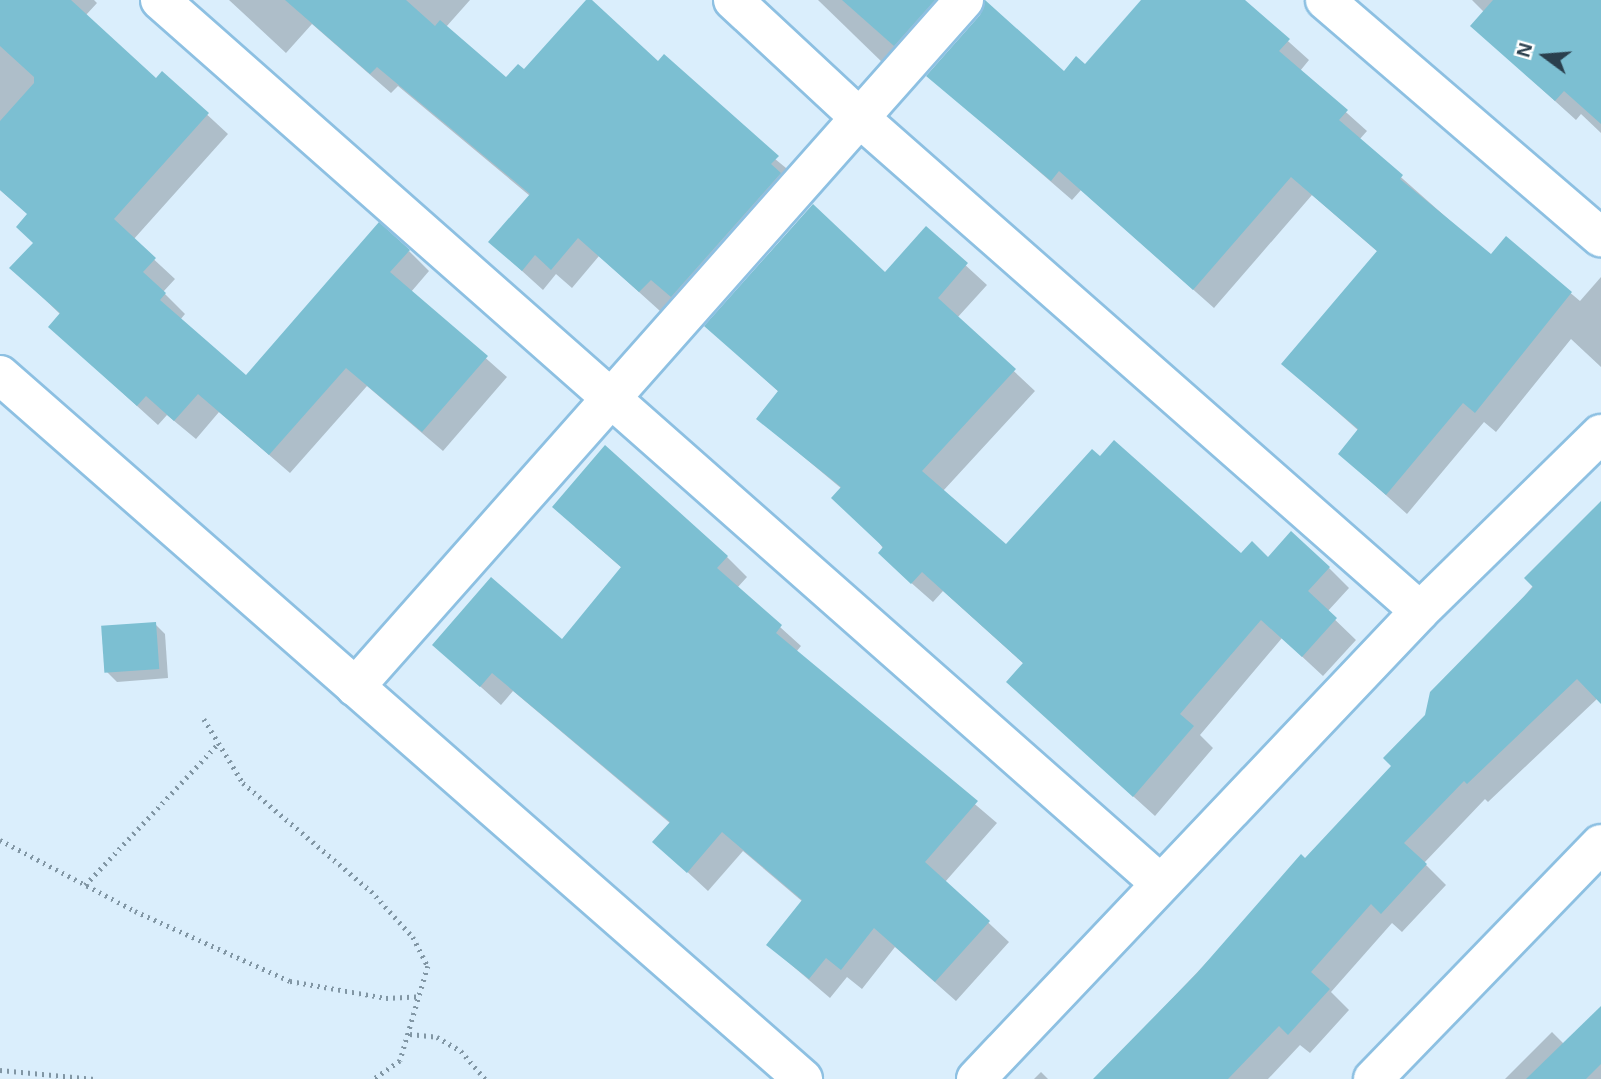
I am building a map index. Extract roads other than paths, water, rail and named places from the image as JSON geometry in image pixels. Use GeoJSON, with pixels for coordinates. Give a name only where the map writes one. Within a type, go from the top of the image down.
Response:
{"type":"FeatureCollection","features":[{"type":"Feature","properties":{"kind":"street"},"geometry":{"type":"LineString","coordinates":[[160,0],[1161,884]]}},
{"type":"Feature","properties":{"kind":"street"},"geometry":{"type":"LineString","coordinates":[[733,0],[862,120],[1420,611]]}},
{"type":"Feature","properties":{"kind":"street"},"geometry":{"type":"LineString","coordinates":[[355,687],[862,120],[964,0]]}},
{"type":"Feature","properties":{"kind":"street"},"geometry":{"type":"LineString","coordinates":[[1325,0],[1601,237]]}},
{"type":"Feature","properties":{"kind":"street"},"geometry":{"type":"LineString","coordinates":[[0,375],[803,1079]]}},
{"type":"Feature","properties":{"kind":"street"},"geometry":{"type":"LineString","coordinates":[[976,1079],[1420,611],[1601,434]]}},
{"type":"Feature","properties":{"kind":"street"},"geometry":{"type":"LineString","coordinates":[[1373,1079],[1601,844]]}}]}
